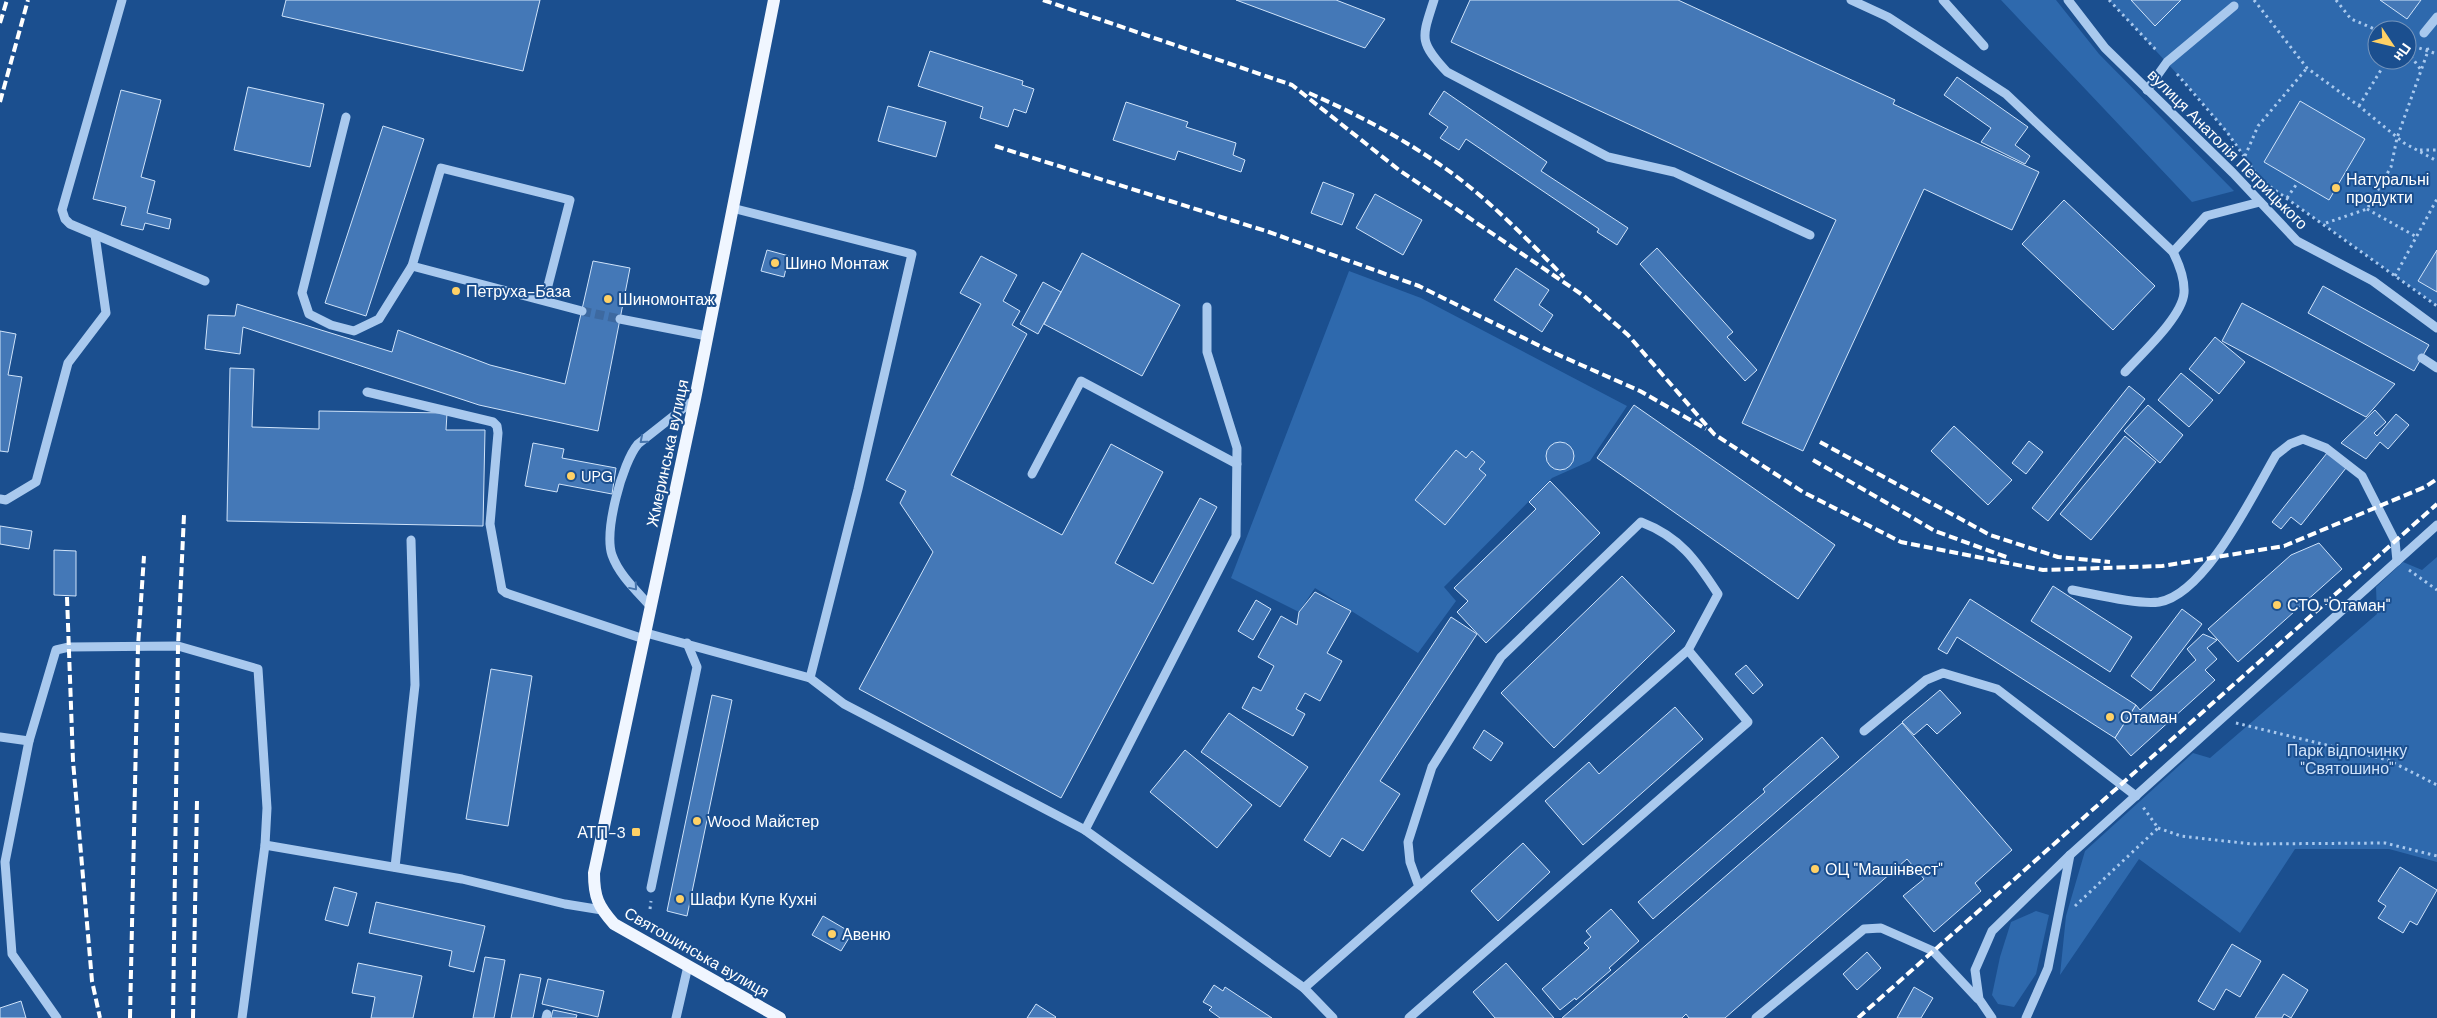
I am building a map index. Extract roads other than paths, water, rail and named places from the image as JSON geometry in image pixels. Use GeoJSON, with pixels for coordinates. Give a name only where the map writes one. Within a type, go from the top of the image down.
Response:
{"type":"FeatureCollection","features":[{"type":"Feature","properties":{"kind":"main road","name":"Жмеринська вулиця"},"geometry":{"type":"LineString","coordinates":[[602,910],[594,893],[594,873],[695,399],[774,0]]}},
{"type":"Feature","properties":{"kind":"main road","name":"Святошинська вулиця"},"geometry":{"type":"LineString","coordinates":[[602,910],[614,924],[780,1018]]}},
{"type":"Feature","properties":{"kind":"street"},"geometry":{"type":"LineString","coordinates":[[122,0],[62,210],[70,224],[205,281]]}},
{"type":"Feature","properties":{"kind":"street"},"geometry":{"type":"LineString","coordinates":[[1434,0],[1424,32],[1428,52],[1447,72],[1608,157],[1674,172],[1810,235]]}},
{"type":"Feature","properties":{"kind":"street"},"geometry":{"type":"LineString","coordinates":[[1852,0],[1888,17],[2006,94],[2173,252],[2181,270],[2184,292],[2179,310],[2125,372]]}},
{"type":"Feature","properties":{"kind":"street"},"geometry":{"type":"LineString","coordinates":[[1943,0],[1984,46]]}},
{"type":"Feature","properties":{"kind":"street","name":"вулиця Анатолія Петрицького"},"geometry":{"type":"LineString","coordinates":[[2068,0],[2106,48],[2298,241],[2374,281],[2437,328]]}},
{"type":"Feature","properties":{"kind":"street"},"geometry":{"type":"LineString","coordinates":[[2147,90],[2167,62],[2234,6]]}},
{"type":"Feature","properties":{"kind":"street"},"geometry":{"type":"LineString","coordinates":[[2424,33],[2437,17]]}},
{"type":"Feature","properties":{"kind":"street"},"geometry":{"type":"LineString","coordinates":[[346,117],[302,293],[309,314],[331,325],[354,331],[379,320],[412,266],[441,168],[570,200],[544,301]]}},
{"type":"Feature","properties":{"kind":"street"},"geometry":{"type":"LineString","coordinates":[[2173,252],[2206,216],[2260,202]]}},
{"type":"Feature","properties":{"kind":"street"},"geometry":{"type":"LineString","coordinates":[[732,208],[912,254],[858,489],[810,678]]}},
{"type":"Feature","properties":{"kind":"street"},"geometry":{"type":"LineString","coordinates":[[0,499],[6,500],[36,482],[68,362],[106,312],[95,235]]}},
{"type":"Feature","properties":{"kind":"street"},"geometry":{"type":"LineString","coordinates":[[412,266],[582,311]]}},
{"type":"Feature","properties":{"kind":"street"},"geometry":{"type":"LineString","coordinates":[[1085,830],[1236,536],[1238,448],[1207,352],[1207,307]]}},
{"type":"Feature","properties":{"kind":"street"},"geometry":{"type":"LineString","coordinates":[[620,319],[707,336]]}},
{"type":"Feature","properties":{"kind":"street"},"geometry":{"type":"LineString","coordinates":[[2422,358],[2437,368]]}},
{"type":"Feature","properties":{"kind":"street"},"geometry":{"type":"LineString","coordinates":[[1032,474],[1081,381],[1237,464]]}},
{"type":"Feature","properties":{"kind":"street"},"geometry":{"type":"LineString","coordinates":[[367,392],[493,422],[497,426],[490,524],[502,590],[506,593],[645,636],[687,643],[810,678],[844,704],[1085,830],[1304,988],[1333,1018]]}},
{"type":"Feature","properties":{"kind":"street"},"geometry":{"type":"LineString","coordinates":[[651,607],[624,576],[612,556],[608,543],[616,496],[631,453],[638,444],[695,399]]}},
{"type":"Feature","properties":{"kind":"street"},"geometry":{"type":"LineString","coordinates":[[2072,590],[2116,599],[2159,602],[2184,590],[2215,557],[2276,455],[2290,444],[2303,439],[2326,448],[2362,476],[2395,541],[2397,561]]}},
{"type":"Feature","properties":{"kind":"street"},"geometry":{"type":"LineString","coordinates":[[1304,988],[1419,887],[1688,650],[1718,594],[1696,560],[1662,530],[1641,522],[1501,657],[1432,767],[1408,842],[1410,862],[1419,887]]}},
{"type":"Feature","properties":{"kind":"street"},"geometry":{"type":"LineString","coordinates":[[1978,999],[1975,970],[1992,931],[2070,855],[2437,525]]}},
{"type":"Feature","properties":{"kind":"street"},"geometry":{"type":"LineString","coordinates":[[395,867],[416,685],[411,540]]}},
{"type":"Feature","properties":{"kind":"street"},"geometry":{"type":"LineString","coordinates":[[651,888],[697,667],[687,643]]}},
{"type":"Feature","properties":{"kind":"street"},"geometry":{"type":"LineString","coordinates":[[57,1018],[12,954],[5,862],[29,741],[56,650],[69,647],[178,646],[258,669],[267,808],[265,845],[242,1018]]}},
{"type":"Feature","properties":{"kind":"street"},"geometry":{"type":"LineString","coordinates":[[1409,1018],[1748,722],[1688,650]]}},
{"type":"Feature","properties":{"kind":"street"},"geometry":{"type":"LineString","coordinates":[[1864,731],[1926,680],[1943,673],[1997,689],[2136,796]]}},
{"type":"Feature","properties":{"kind":"street"},"geometry":{"type":"LineString","coordinates":[[0,737],[29,741]]}},
{"type":"Feature","properties":{"kind":"street"},"geometry":{"type":"LineString","coordinates":[[265,845],[462,879],[565,904],[602,910]]}},
{"type":"Feature","properties":{"kind":"street"},"geometry":{"type":"LineString","coordinates":[[2026,1018],[2048,968],[2070,855]]}},
{"type":"Feature","properties":{"kind":"street"},"geometry":{"type":"LineString","coordinates":[[1756,1018],[1864,928],[1881,928],[1933,951],[1978,999],[1992,1018]]}},
{"type":"Feature","properties":{"kind":"street"},"geometry":{"type":"LineString","coordinates":[[676,1018],[688,966]]}},
{"type":"Feature","properties":{"kind":"tunnel"},"geometry":{"type":"LineString","coordinates":[[582,311],[620,319]]}},
{"type":"Feature","properties":{"kind":"railway"},"geometry":{"type":"LineString","coordinates":[[0,23],[7,0]]}},
{"type":"Feature","properties":{"kind":"railway"},"geometry":{"type":"LineString","coordinates":[[0,102],[28,0]]}},
{"type":"Feature","properties":{"kind":"railway"},"geometry":{"type":"LineString","coordinates":[[1043,0],[1292,85],[1399,170],[1584,296],[1628,335],[1714,434],[1803,492],[1901,542],[2043,570],[2162,566],[2284,546],[2425,487],[2437,479]]}},
{"type":"Feature","properties":{"kind":"railway"},"geometry":{"type":"LineString","coordinates":[[1309,93],[1390,133],[1453,174],[1503,216],[1564,277]]}},
{"type":"Feature","properties":{"kind":"railway"},"geometry":{"type":"LineString","coordinates":[[995,146],[1269,232],[1419,286],[1552,352],[1640,391],[1706,429]]}},
{"type":"Feature","properties":{"kind":"railway"},"geometry":{"type":"LineString","coordinates":[[1820,442],[1990,535],[2058,557],[2110,562]]}},
{"type":"Feature","properties":{"kind":"railway"},"geometry":{"type":"LineString","coordinates":[[1813,460],[1935,531],[2009,558]]}},
{"type":"Feature","properties":{"kind":"railway"},"geometry":{"type":"LineString","coordinates":[[1858,1018],[2437,504]]}},
{"type":"Feature","properties":{"kind":"railway"},"geometry":{"type":"LineString","coordinates":[[173,1018],[178,646],[184,515]]}},
{"type":"Feature","properties":{"kind":"railway"},"geometry":{"type":"LineString","coordinates":[[130,1018],[138,646],[144,556]]}},
{"type":"Feature","properties":{"kind":"railway"},"geometry":{"type":"LineString","coordinates":[[67,597],[73,761],[92,981],[100,1018]]}},
{"type":"Feature","properties":{"kind":"railway"},"geometry":{"type":"LineString","coordinates":[[193,1018],[197,800]]}},
{"type":"Feature","properties":{"kind":"place","name":"Натуральні продукти"},"geometry":{"type":"Point","coordinates":[2336,188]}},
{"type":"Feature","properties":{"kind":"place","name":"Шино Монтаж"},"geometry":{"type":"Point","coordinates":[775,263]}},
{"type":"Feature","properties":{"kind":"place","name":"Петруха-База"},"geometry":{"type":"Point","coordinates":[456,291]}},
{"type":"Feature","properties":{"kind":"place","name":"Шиномонтаж"},"geometry":{"type":"Point","coordinates":[608,299]}},
{"type":"Feature","properties":{"kind":"place","name":"UPG"},"geometry":{"type":"Point","coordinates":[571,476]}},
{"type":"Feature","properties":{"kind":"place","name":"СТО \"Отаман\""},"geometry":{"type":"Point","coordinates":[2277,605]}},
{"type":"Feature","properties":{"kind":"place","name":"Отаман"},"geometry":{"type":"Point","coordinates":[2110,717]}},
{"type":"Feature","properties":{"kind":"place","name":"Wood Майстер"},"geometry":{"type":"Point","coordinates":[697,821]}},
{"type":"Feature","properties":{"kind":"place","name":"АТП-3"},"geometry":{"type":"Point","coordinates":[636,832]}},
{"type":"Feature","properties":{"kind":"place","name":"ОЦ \"Машінвест\""},"geometry":{"type":"Point","coordinates":[1815,869]}},
{"type":"Feature","properties":{"kind":"place","name":"Шафи Купе Кухні"},"geometry":{"type":"Point","coordinates":[680,899]}},
{"type":"Feature","properties":{"kind":"place","name":"Авеню"},"geometry":{"type":"Point","coordinates":[832,934]}},
{"type":"Feature","properties":{"kind":"park label","name":"Парк відпочинку \"Святошино\""},"geometry":{"type":"Point","coordinates":[2347,759]}}]}
